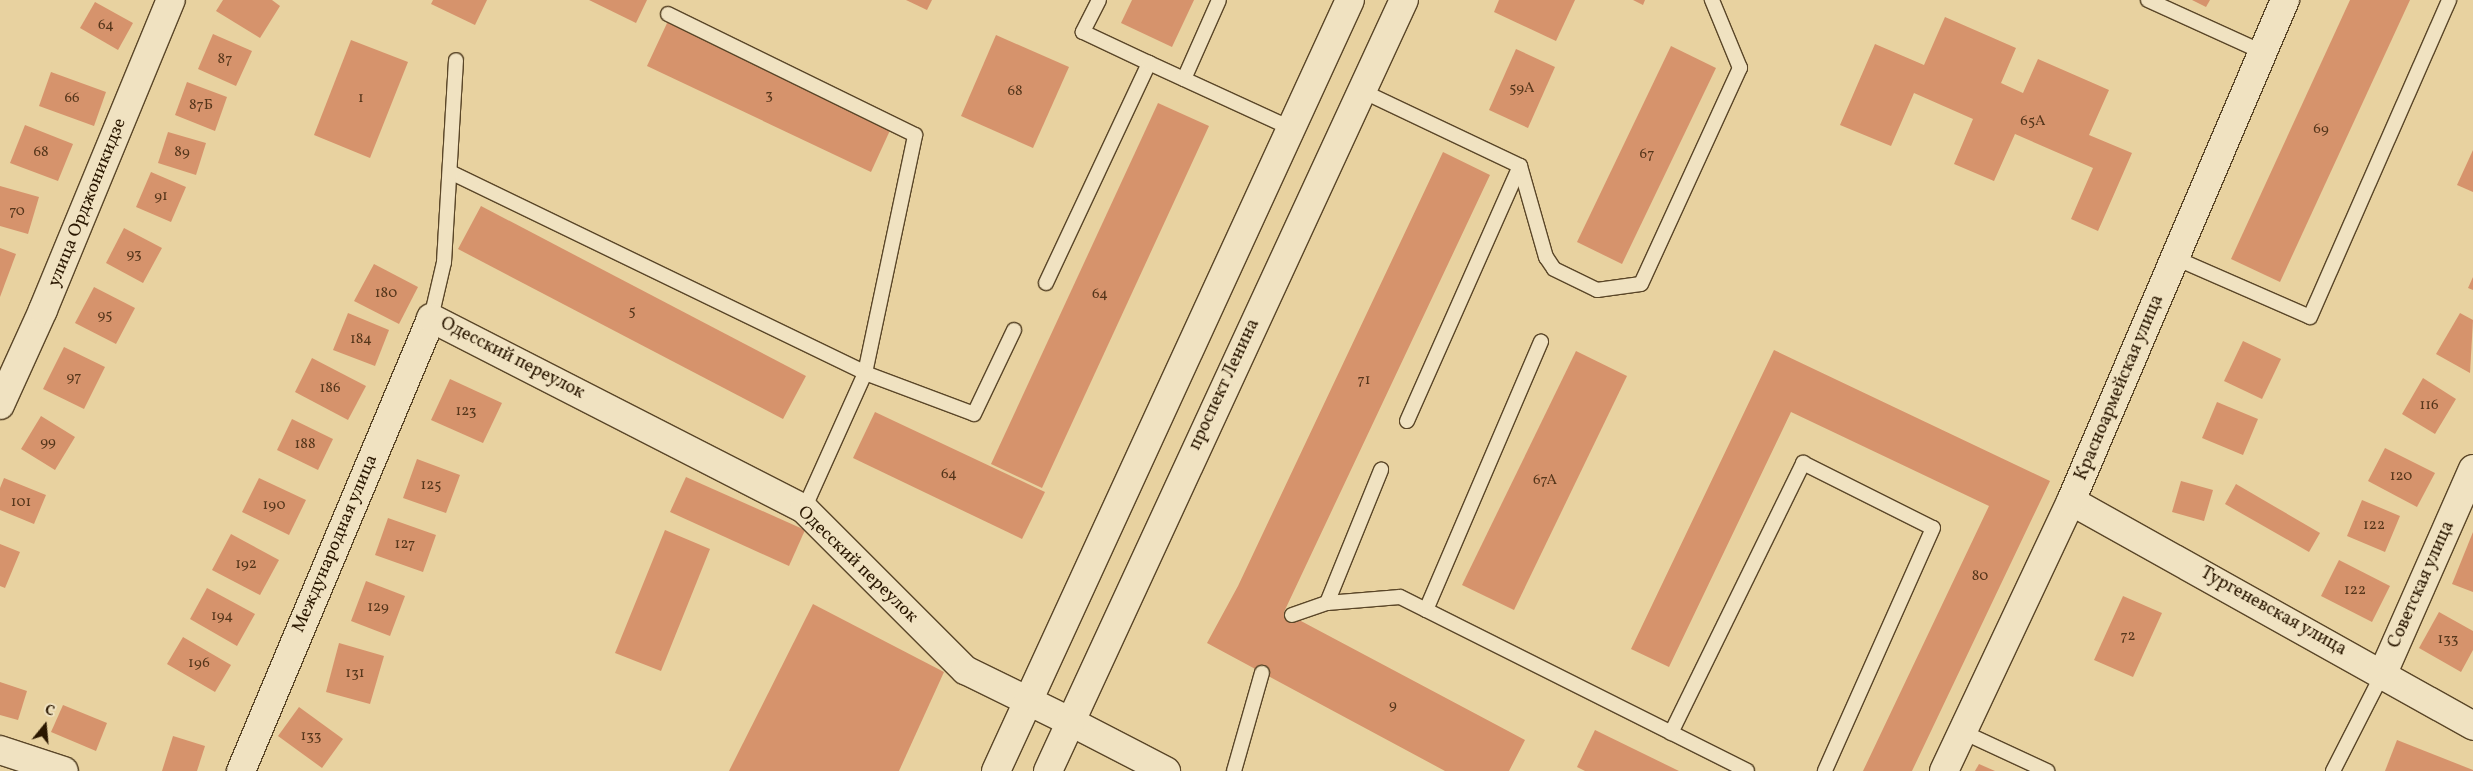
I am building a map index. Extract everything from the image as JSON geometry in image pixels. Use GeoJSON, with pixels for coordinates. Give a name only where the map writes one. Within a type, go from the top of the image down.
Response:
{"type":"FeatureCollection","features":[{"type":"Feature","properties":{"kind":"street","name":"улица Орджоникидзе"},"geometry":{"type":"LineString","coordinates":[[0,404],[43,310],[171,0]]}},
{"type":"Feature","properties":{"kind":"street"},"geometry":{"type":"LineString","coordinates":[[996,771],[1350,0]]}},
{"type":"Feature","properties":{"kind":"street","name":"проспект Ленина"},"geometry":{"type":"LineString","coordinates":[[1048,771],[1360,90],[1404,0]]}},
{"type":"Feature","properties":{"kind":"street","name":"Красноармейская улица"},"geometry":{"type":"LineString","coordinates":[[1944,771],[2071,501],[2285,0]]}},
{"type":"Feature","properties":{"kind":"street","name":"Одесский переулок"},"geometry":{"type":"LineString","coordinates":[[431,318],[804,509],[965,670],[1166,771]]}},
{"type":"Feature","properties":{"kind":"street","name":"Международная улица"},"geometry":{"type":"LineString","coordinates":[[240,771],[431,318]]}},
{"type":"Feature","properties":{"kind":"street","name":"Советская улица"},"geometry":{"type":"LineString","coordinates":[[2382,673],[2473,469]]}},
{"type":"Feature","properties":{"kind":"street","name":"Тургеневская улица"},"geometry":{"type":"LineString","coordinates":[[2071,501],[2382,673],[2473,726]]}},
{"type":"Feature","properties":{"kind":"street"},"geometry":{"type":"LineString","coordinates":[[0,750],[64,771]]}},
{"type":"Feature","properties":{"kind":"lane"},"geometry":{"type":"LineString","coordinates":[[1098,0],[1084,32],[1290,128]]}},
{"type":"Feature","properties":{"kind":"lane"},"geometry":{"type":"LineString","coordinates":[[1184,79],[1220,0]]}},
{"type":"Feature","properties":{"kind":"lane"},"geometry":{"type":"LineString","coordinates":[[1360,90],[1520,166],[1546,257],[1554,269],[1597,290],[1641,284],[1740,68],[1712,0]]}},
{"type":"Feature","properties":{"kind":"lane"},"geometry":{"type":"LineString","coordinates":[[2148,0],[2262,52]]}},
{"type":"Feature","properties":{"kind":"lane"},"geometry":{"type":"LineString","coordinates":[[2175,258],[2310,318],[2449,0]]}},
{"type":"Feature","properties":{"kind":"lane"},"geometry":{"type":"LineString","coordinates":[[668,14],[915,135],[865,373],[804,509]]}},
{"type":"Feature","properties":{"kind":"lane"},"geometry":{"type":"LineString","coordinates":[[431,318],[444,262],[456,60]]}},
{"type":"Feature","properties":{"kind":"lane"},"geometry":{"type":"LineString","coordinates":[[1046,283],[1149,63]]}},
{"type":"Feature","properties":{"kind":"lane"},"geometry":{"type":"LineString","coordinates":[[1407,421],[1520,166]]}},
{"type":"Feature","properties":{"kind":"lane"},"geometry":{"type":"LineString","coordinates":[[450,172],[865,373],[974,414],[1014,330]]}},
{"type":"Feature","properties":{"kind":"lane"},"geometry":{"type":"LineString","coordinates":[[1426,610],[1541,342]]}},
{"type":"Feature","properties":{"kind":"lane"},"geometry":{"type":"LineString","coordinates":[[1671,733],[1804,463],[1933,528],[1825,771]]}},
{"type":"Feature","properties":{"kind":"lane"},"geometry":{"type":"LineString","coordinates":[[1328,603],[1381,470]]}},
{"type":"Feature","properties":{"kind":"lane"},"geometry":{"type":"LineString","coordinates":[[1292,615],[1328,603],[1400,597],[1747,771]]}},
{"type":"Feature","properties":{"kind":"lane"},"geometry":{"type":"LineString","coordinates":[[1234,771],[1262,673]]}},
{"type":"Feature","properties":{"kind":"lane"},"geometry":{"type":"LineString","coordinates":[[2333,771],[2382,673]]}},
{"type":"Feature","properties":{"kind":"lane"},"geometry":{"type":"LineString","coordinates":[[1963,732],[2046,771]]}},
{"type":"Feature","properties":{"kind":"building"},"geometry":{"type":"Polygon","coordinates":[[[223,0],[272,0],[280,6],[260,38],[216,11],[223,0]]]}},
{"type":"Feature","properties":{"kind":"building"},"geometry":{"type":"Polygon","coordinates":[[[433,0],[487,0],[475,25],[431,4],[433,0]]]}},
{"type":"Feature","properties":{"kind":"building"},"geometry":{"type":"Polygon","coordinates":[[[589,0],[647,0],[636,23],[589,0]]]}},
{"type":"Feature","properties":{"kind":"building"},"geometry":{"type":"Polygon","coordinates":[[[906,0],[932,0],[927,10],[906,0]]]}},
{"type":"Feature","properties":{"kind":"building"},"geometry":{"type":"Polygon","coordinates":[[[1132,0],[1194,0],[1172,47],[1121,23],[1132,0]]]}},
{"type":"Feature","properties":{"kind":"building"},"geometry":{"type":"Polygon","coordinates":[[[1499,0],[1575,0],[1556,41],[1494,12],[1499,0]]]}},
{"type":"Feature","properties":{"kind":"building"},"geometry":{"type":"Polygon","coordinates":[[[1633,0],[1645,0],[1643,5],[1633,0]]]}},
{"type":"Feature","properties":{"kind":"building"},"geometry":{"type":"Polygon","coordinates":[[[2192,0],[2210,0],[2206,7],[2192,0]]]}},
{"type":"Feature","properties":{"kind":"building"},"geometry":{"type":"Polygon","coordinates":[[[2350,0],[2410,0],[2280,282],[2231,259],[2350,0]]]}},
{"type":"Feature","properties":{"kind":"building"},"geometry":{"type":"Polygon","coordinates":[[[95,2],[133,23],[118,50],[80,28],[95,2]]]}},
{"type":"Feature","properties":{"kind":"building"},"geometry":{"type":"Polygon","coordinates":[[[1945,17],[2016,48],[2001,83],[2023,93],[2038,59],[2109,90],[2089,135],[2132,153],[2098,231],[2071,219],[2093,168],[2015,134],[1994,181],[1954,164],[1973,119],[1914,93],[1891,146],[1840,125],[1875,44],[1924,65],[1945,17]]]}},
{"type":"Feature","properties":{"kind":"building"},"geometry":{"type":"Polygon","coordinates":[[[668,21],[892,126],[871,172],[647,66],[668,21]]]}},
{"type":"Feature","properties":{"kind":"building"},"geometry":{"type":"Polygon","coordinates":[[[213,34],[252,51],[236,86],[198,69],[213,34]]]}},
{"type":"Feature","properties":{"kind":"building"},"geometry":{"type":"Polygon","coordinates":[[[996,35],[1069,67],[1033,148],[961,116],[996,35]]]}},
{"type":"Feature","properties":{"kind":"building"},"geometry":{"type":"Polygon","coordinates":[[[351,40],[408,62],[370,158],[314,135],[351,40]]]}},
{"type":"Feature","properties":{"kind":"building"},"geometry":{"type":"Polygon","coordinates":[[[1671,46],[1716,68],[1622,264],[1577,242],[1671,46]]]}},
{"type":"Feature","properties":{"kind":"building"},"geometry":{"type":"Polygon","coordinates":[[[1516,49],[1555,67],[1528,128],[1489,110],[1516,49]]]}},
{"type":"Feature","properties":{"kind":"building"},"geometry":{"type":"Polygon","coordinates":[[[51,72],[106,92],[94,126],[39,106],[51,72]]]}},
{"type":"Feature","properties":{"kind":"building"},"geometry":{"type":"Polygon","coordinates":[[[187,82],[227,97],[215,131],[175,115],[187,82]]]}},
{"type":"Feature","properties":{"kind":"building"},"geometry":{"type":"Polygon","coordinates":[[[1158,103],[1209,126],[1042,488],[991,464],[1158,103]]]}},
{"type":"Feature","properties":{"kind":"building"},"geometry":{"type":"Polygon","coordinates":[[[25,125],[73,144],[58,181],[10,163],[25,125]]]}},
{"type":"Feature","properties":{"kind":"building"},"geometry":{"type":"Polygon","coordinates":[[[168,132],[206,143],[196,175],[158,163],[168,132]]]}},
{"type":"Feature","properties":{"kind":"building"},"geometry":{"type":"Polygon","coordinates":[[[2473,150],[2473,192],[2457,185],[2473,150]]]}},
{"type":"Feature","properties":{"kind":"building"},"geometry":{"type":"Polygon","coordinates":[[[1443,152],[1490,175],[1284,612],[1525,740],[1509,771],[1445,771],[1207,643],[1238,586],[1443,152]]]}},
{"type":"Feature","properties":{"kind":"building"},"geometry":{"type":"Polygon","coordinates":[[[151,172],[186,187],[171,222],[136,207],[151,172]]]}},
{"type":"Feature","properties":{"kind":"building"},"geometry":{"type":"Polygon","coordinates":[[[0,186],[39,197],[28,234],[0,226],[0,186]]]}},
{"type":"Feature","properties":{"kind":"building"},"geometry":{"type":"Polygon","coordinates":[[[481,206],[806,376],[783,419],[458,249],[481,206]]]}},
{"type":"Feature","properties":{"kind":"building"},"geometry":{"type":"Polygon","coordinates":[[[124,228],[162,248],[143,283],[106,263],[124,228]]]}},
{"type":"Feature","properties":{"kind":"building"},"geometry":{"type":"Polygon","coordinates":[[[0,248],[16,254],[0,297],[0,248]]]}},
{"type":"Feature","properties":{"kind":"building"},"geometry":{"type":"Polygon","coordinates":[[[374,264],[418,287],[399,324],[354,301],[374,264]]]}},
{"type":"Feature","properties":{"kind":"building"},"geometry":{"type":"Polygon","coordinates":[[[2473,277],[2473,290],[2468,288],[2473,277]]]}},
{"type":"Feature","properties":{"kind":"building"},"geometry":{"type":"Polygon","coordinates":[[[94,287],[135,308],[116,344],[75,323],[94,287]]]}},
{"type":"Feature","properties":{"kind":"building"},"geometry":{"type":"Polygon","coordinates":[[[348,313],[389,330],[375,366],[333,350],[348,313]]]}},
{"type":"Feature","properties":{"kind":"building"},"geometry":{"type":"Polygon","coordinates":[[[2460,313],[2473,320],[2470,373],[2436,354],[2460,313]]]}},
{"type":"Feature","properties":{"kind":"building"},"geometry":{"type":"Polygon","coordinates":[[[2243,341],[2281,359],[2262,399],[2224,381],[2243,341]]]}},
{"type":"Feature","properties":{"kind":"building"},"geometry":{"type":"Polygon","coordinates":[[[64,347],[105,367],[84,409],[43,389],[64,347]]]}},
{"type":"Feature","properties":{"kind":"building"},"geometry":{"type":"Polygon","coordinates":[[[1774,350],[2050,481],[1912,771],[1863,771],[1989,506],[1791,412],[1669,667],[1631,649],[1774,350]]]}},
{"type":"Feature","properties":{"kind":"building"},"geometry":{"type":"Polygon","coordinates":[[[1576,351],[1627,376],[1514,610],[1462,585],[1576,351]]]}},
{"type":"Feature","properties":{"kind":"building"},"geometry":{"type":"Polygon","coordinates":[[[312,358],[366,386],[348,420],[295,392],[312,358]]]}},
{"type":"Feature","properties":{"kind":"building"},"geometry":{"type":"Polygon","coordinates":[[[2423,378],[2456,399],[2435,434],[2402,414],[2423,378]]]}},
{"type":"Feature","properties":{"kind":"building"},"geometry":{"type":"Polygon","coordinates":[[[450,379],[502,403],[483,443],[431,420],[450,379]]]}},
{"type":"Feature","properties":{"kind":"building"},"geometry":{"type":"Polygon","coordinates":[[[2217,402],[2258,419],[2243,455],[2202,438],[2217,402]]]}},
{"type":"Feature","properties":{"kind":"building"},"geometry":{"type":"Polygon","coordinates":[[[875,412],[1045,492],[1022,539],[853,458],[875,412]]]}},
{"type":"Feature","properties":{"kind":"building"},"geometry":{"type":"Polygon","coordinates":[[[41,416],[75,437],[55,470],[21,449],[41,416]]]}},
{"type":"Feature","properties":{"kind":"building"},"geometry":{"type":"Polygon","coordinates":[[[292,419],[333,439],[318,470],[277,450],[292,419]]]}},
{"type":"Feature","properties":{"kind":"building"},"geometry":{"type":"Polygon","coordinates":[[[2385,448],[2435,473],[2417,507],[2368,481],[2385,448]]]}},
{"type":"Feature","properties":{"kind":"building"},"geometry":{"type":"Polygon","coordinates":[[[417,459],[460,475],[446,513],[403,498],[417,459]]]}},
{"type":"Feature","properties":{"kind":"building"},"geometry":{"type":"Polygon","coordinates":[[[686,477],[805,530],[789,566],[670,512],[686,477]]]}},
{"type":"Feature","properties":{"kind":"building"},"geometry":{"type":"Polygon","coordinates":[[[4,478],[46,495],[34,524],[0,510],[0,488],[4,478]]]}},
{"type":"Feature","properties":{"kind":"building"},"geometry":{"type":"Polygon","coordinates":[[[259,478],[306,500],[289,535],[242,512],[259,478]]]}},
{"type":"Feature","properties":{"kind":"building"},"geometry":{"type":"Polygon","coordinates":[[[2181,481],[2213,490],[2204,521],[2172,512],[2181,481]]]}},
{"type":"Feature","properties":{"kind":"building"},"geometry":{"type":"Polygon","coordinates":[[[2236,484],[2320,533],[2309,552],[2225,504],[2236,484]]]}},
{"type":"Feature","properties":{"kind":"building"},"geometry":{"type":"Polygon","coordinates":[[[2362,500],[2400,516],[2385,552],[2347,536],[2362,500]]]}},
{"type":"Feature","properties":{"kind":"building"},"geometry":{"type":"Polygon","coordinates":[[[388,518],[436,535],[423,572],[375,555],[388,518]]]}},
{"type":"Feature","properties":{"kind":"building"},"geometry":{"type":"Polygon","coordinates":[[[665,530],[710,549],[661,671],[615,653],[665,530]]]}},
{"type":"Feature","properties":{"kind":"building"},"geometry":{"type":"Polygon","coordinates":[[[2473,532],[2473,592],[2452,584],[2473,532]]]}},
{"type":"Feature","properties":{"kind":"building"},"geometry":{"type":"Polygon","coordinates":[[[231,534],[279,560],[260,595],[212,570],[231,534]]]}},
{"type":"Feature","properties":{"kind":"building"},"geometry":{"type":"Polygon","coordinates":[[[0,544],[20,552],[5,588],[0,586],[0,544]]]}},
{"type":"Feature","properties":{"kind":"building"},"geometry":{"type":"Polygon","coordinates":[[[2339,560],[2390,586],[2372,622],[2321,596],[2339,560]]]}},
{"type":"Feature","properties":{"kind":"building"},"geometry":{"type":"Polygon","coordinates":[[[366,581],[405,596],[390,636],[351,621],[366,581]]]}},
{"type":"Feature","properties":{"kind":"building"},"geometry":{"type":"Polygon","coordinates":[[[207,588],[255,614],[237,646],[190,619],[207,588]]]}},
{"type":"Feature","properties":{"kind":"building"},"geometry":{"type":"Polygon","coordinates":[[[2123,596],[2162,613],[2133,677],[2094,660],[2123,596]]]}},
{"type":"Feature","properties":{"kind":"building"},"geometry":{"type":"Polygon","coordinates":[[[813,604],[944,672],[899,771],[729,771],[813,604]]]}},
{"type":"Feature","properties":{"kind":"building"},"geometry":{"type":"Polygon","coordinates":[[[2439,612],[2473,631],[2473,650],[2461,672],[2419,648],[2439,612]]]}},
{"type":"Feature","properties":{"kind":"building"},"geometry":{"type":"Polygon","coordinates":[[[183,637],[231,665],[215,692],[167,664],[183,637]]]}},
{"type":"Feature","properties":{"kind":"building"},"geometry":{"type":"Polygon","coordinates":[[[339,643],[384,656],[370,704],[326,692],[339,643]]]}},
{"type":"Feature","properties":{"kind":"building"},"geometry":{"type":"Polygon","coordinates":[[[0,682],[27,691],[18,720],[0,715],[0,682]]]}},
{"type":"Feature","properties":{"kind":"building"},"geometry":{"type":"Polygon","coordinates":[[[63,705],[107,723],[96,751],[51,732],[63,705]]]}},
{"type":"Feature","properties":{"kind":"building"},"geometry":{"type":"Polygon","coordinates":[[[299,707],[343,739],[322,768],[278,736],[299,707]]]}},
{"type":"Feature","properties":{"kind":"building"},"geometry":{"type":"Polygon","coordinates":[[[1595,730],[1679,771],[1585,771],[1577,767],[1595,730]]]}},
{"type":"Feature","properties":{"kind":"building"},"geometry":{"type":"Polygon","coordinates":[[[173,736],[205,746],[197,771],[162,771],[173,736]]]}},
{"type":"Feature","properties":{"kind":"building"},"geometry":{"type":"Polygon","coordinates":[[[2397,740],[2473,770],[2473,771],[2385,771],[2397,740]]]}},
{"type":"Feature","properties":{"kind":"building"},"geometry":{"type":"Polygon","coordinates":[[[1979,764],[1995,771],[1975,771],[1979,764]]]}}]}
